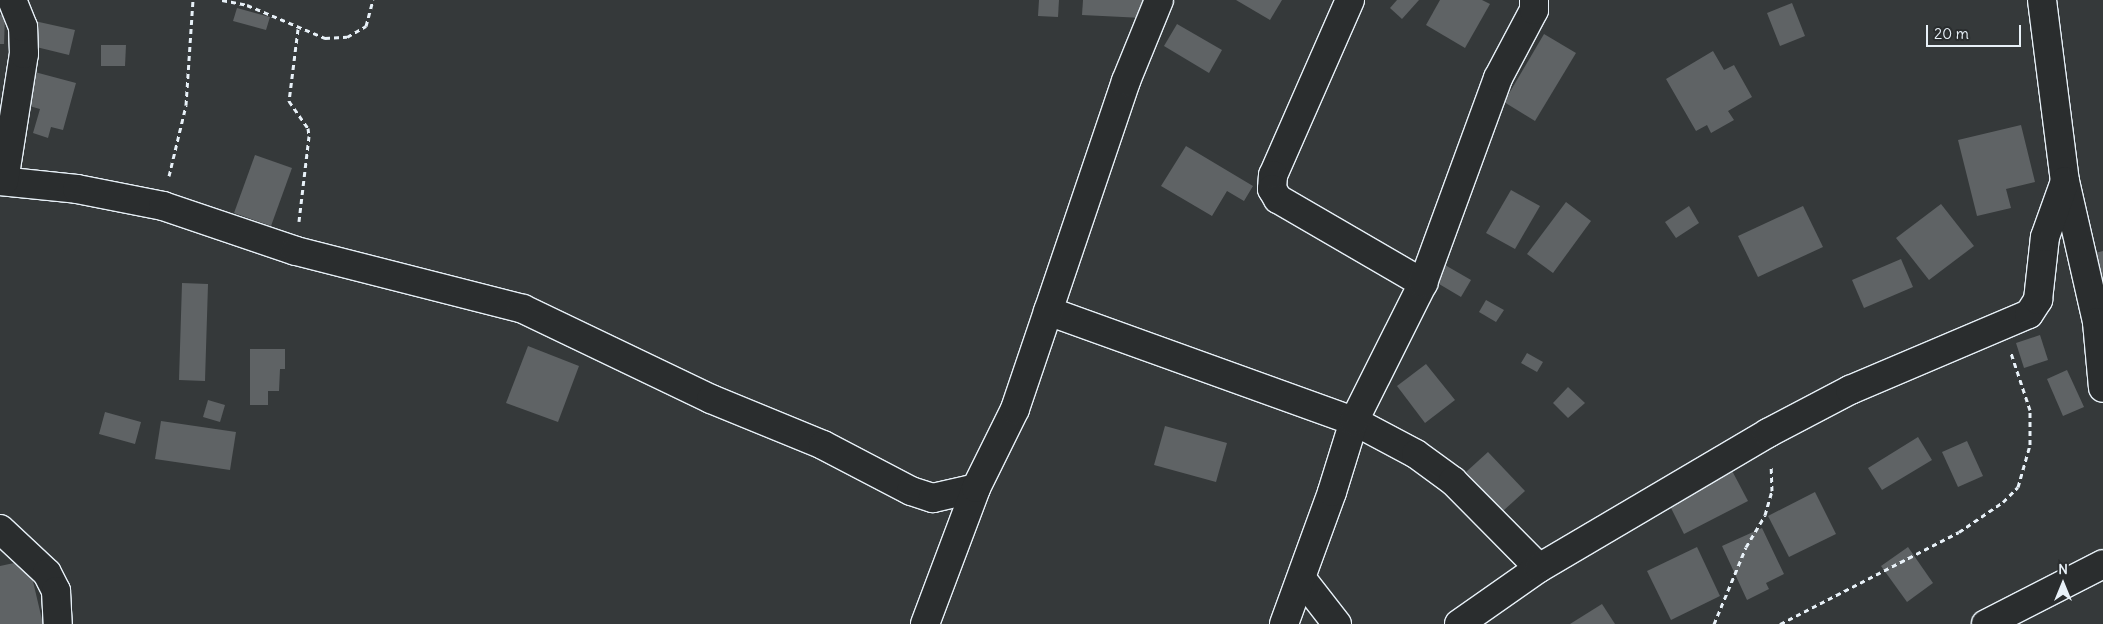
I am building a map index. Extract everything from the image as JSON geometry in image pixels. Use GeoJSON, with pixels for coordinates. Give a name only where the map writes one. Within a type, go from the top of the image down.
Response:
{"type":"FeatureCollection","features":[{"type":"Feature","properties":{"kind":"street"},"geometry":{"type":"LineString","coordinates":[[12,0],[23,27],[24,54],[2,181],[77,189],[163,206],[296,251],[524,309],[628,361],[823,445],[881,478],[933,498],[959,532]]}},
{"type":"Feature","properties":{"kind":"street"},"geometry":{"type":"LineString","coordinates":[[925,624],[976,488],[1015,410],[1126,80],[1159,0]]}},
{"type":"Feature","properties":{"kind":"street"},"geometry":{"type":"LineString","coordinates":[[1350,0],[1272,175],[1272,189],[1286,204],[1423,283]]}},
{"type":"Feature","properties":{"kind":"street"},"geometry":{"type":"LineString","coordinates":[[1284,624],[1302,579],[1354,420],[1423,283],[1498,78],[1534,10],[1534,0]]}},
{"type":"Feature","properties":{"kind":"street"},"geometry":{"type":"LineString","coordinates":[[2042,0],[2065,181],[2097,322],[2103,388]]}},
{"type":"Feature","properties":{"kind":"street"},"geometry":{"type":"LineString","coordinates":[[1459,624],[1539,568],[1768,433],[1850,390],[2003,327],[2035,309],[2045,237],[2065,181]]}},
{"type":"Feature","properties":{"kind":"street"},"geometry":{"type":"LineString","coordinates":[[1048,311],[1354,420],[1416,454],[1454,481],[1539,568]]}},
{"type":"Feature","properties":{"kind":"street"},"geometry":{"type":"LineString","coordinates":[[933,498],[976,488]]}},
{"type":"Feature","properties":{"kind":"street"},"geometry":{"type":"LineString","coordinates":[[0,530],[47,573],[56,591],[58,624]]}},
{"type":"Feature","properties":{"kind":"street"},"geometry":{"type":"LineString","coordinates":[[1986,624],[2103,564]]}},
{"type":"Feature","properties":{"kind":"street"},"geometry":{"type":"LineString","coordinates":[[1302,579],[1337,624]]}},
{"type":"Feature","properties":{"kind":"path"},"geometry":{"type":"LineString","coordinates":[[163,206],[186,105],[192,0]]}},
{"type":"Feature","properties":{"kind":"path"},"geometry":{"type":"LineString","coordinates":[[222,0],[247,5],[298,29],[325,38],[355,34],[366,26],[373,0]]}},
{"type":"Feature","properties":{"kind":"path"},"geometry":{"type":"LineString","coordinates":[[296,251],[309,136],[308,128],[289,101],[298,29]]}},
{"type":"Feature","properties":{"kind":"path"},"geometry":{"type":"LineString","coordinates":[[1780,624],[1959,532],[2003,502],[2018,487],[2030,445],[2030,410],[2003,327]]}},
{"type":"Feature","properties":{"kind":"path"},"geometry":{"type":"LineString","coordinates":[[1714,624],[1746,547],[1765,514],[1772,491],[1768,433]]}},
{"type":"Feature","properties":{"kind":"building"},"geometry":{"type":"Polygon","coordinates":[[[1039,0],[1059,0],[1058,17],[1038,16],[1039,0]]]}},
{"type":"Feature","properties":{"kind":"building"},"geometry":{"type":"Polygon","coordinates":[[[1083,0],[1144,0],[1143,18],[1082,15],[1083,0]]]}},
{"type":"Feature","properties":{"kind":"building"},"geometry":{"type":"Polygon","coordinates":[[[1236,0],[1282,0],[1270,20],[1236,0]]]}},
{"type":"Feature","properties":{"kind":"building"},"geometry":{"type":"Polygon","coordinates":[[[1397,0],[1419,0],[1402,19],[1390,8],[1397,0]]]}},
{"type":"Feature","properties":{"kind":"building"},"geometry":{"type":"Polygon","coordinates":[[[1440,0],[1482,0],[1490,4],[1465,48],[1426,25],[1440,0]]]}},
{"type":"Feature","properties":{"kind":"building"},"geometry":{"type":"Polygon","coordinates":[[[1792,3],[1805,36],[1780,46],[1767,13],[1792,3]]]}},
{"type":"Feature","properties":{"kind":"building"},"geometry":{"type":"Polygon","coordinates":[[[237,8],[270,17],[266,30],[233,21],[237,8]]]}},
{"type":"Feature","properties":{"kind":"building"},"geometry":{"type":"Polygon","coordinates":[[[0,15],[5,15],[4,44],[0,44],[0,15]]]}},
{"type":"Feature","properties":{"kind":"building"},"geometry":{"type":"Polygon","coordinates":[[[30,20],[75,30],[69,55],[24,44],[30,20]]]}},
{"type":"Feature","properties":{"kind":"building"},"geometry":{"type":"Polygon","coordinates":[[[1177,24],[1222,50],[1209,73],[1164,46],[1177,24]]]}},
{"type":"Feature","properties":{"kind":"building"},"geometry":{"type":"Polygon","coordinates":[[[1544,34],[1576,53],[1535,121],[1504,102],[1544,34]]]}},
{"type":"Feature","properties":{"kind":"building"},"geometry":{"type":"Polygon","coordinates":[[[101,45],[126,45],[125,66],[101,66],[101,45]]]}},
{"type":"Feature","properties":{"kind":"building"},"geometry":{"type":"Polygon","coordinates":[[[1713,51],[1724,70],[1734,65],[1752,97],[1728,111],[1734,120],[1711,133],[1707,125],[1696,131],[1666,79],[1713,51]]]}},
{"type":"Feature","properties":{"kind":"building"},"geometry":{"type":"Polygon","coordinates":[[[31,71],[76,83],[63,130],[51,127],[48,138],[33,133],[40,109],[22,104],[31,71]]]}},
{"type":"Feature","properties":{"kind":"building"},"geometry":{"type":"Polygon","coordinates":[[[2021,125],[2035,182],[2006,189],[2011,208],[1977,216],[1958,140],[2021,125]]]}},
{"type":"Feature","properties":{"kind":"building"},"geometry":{"type":"Polygon","coordinates":[[[1186,146],[1253,186],[1244,201],[1227,191],[1212,216],[1161,186],[1186,146]]]}},
{"type":"Feature","properties":{"kind":"building"},"geometry":{"type":"Polygon","coordinates":[[[255,155],[292,168],[271,226],[234,213],[255,155]]]}},
{"type":"Feature","properties":{"kind":"building"},"geometry":{"type":"Polygon","coordinates":[[[1511,190],[1540,206],[1515,249],[1486,233],[1511,190]]]}},
{"type":"Feature","properties":{"kind":"building"},"geometry":{"type":"Polygon","coordinates":[[[1566,202],[1591,221],[1553,273],[1527,254],[1566,202]]]}},
{"type":"Feature","properties":{"kind":"building"},"geometry":{"type":"Polygon","coordinates":[[[1941,204],[1974,246],[1929,280],[1896,238],[1941,204]]]}},
{"type":"Feature","properties":{"kind":"building"},"geometry":{"type":"Polygon","coordinates":[[[1689,206],[1699,223],[1676,238],[1665,222],[1689,206]]]}},
{"type":"Feature","properties":{"kind":"building"},"geometry":{"type":"Polygon","coordinates":[[[1803,206],[1823,247],[1758,277],[1738,236],[1803,206]]]}},
{"type":"Feature","properties":{"kind":"building"},"geometry":{"type":"Polygon","coordinates":[[[2103,251],[2103,299],[2087,255],[2103,251]]]}},
{"type":"Feature","properties":{"kind":"building"},"geometry":{"type":"Polygon","coordinates":[[[1901,259],[1913,287],[1864,308],[1852,280],[1901,259]]]}},
{"type":"Feature","properties":{"kind":"building"},"geometry":{"type":"Polygon","coordinates":[[[1445,265],[1471,280],[1461,297],[1434,281],[1445,265]]]}},
{"type":"Feature","properties":{"kind":"building"},"geometry":{"type":"Polygon","coordinates":[[[182,283],[208,284],[205,381],[179,380],[182,283]]]}},
{"type":"Feature","properties":{"kind":"building"},"geometry":{"type":"Polygon","coordinates":[[[1486,300],[1504,310],[1496,322],[1479,312],[1486,300]]]}},
{"type":"Feature","properties":{"kind":"building"},"geometry":{"type":"Polygon","coordinates":[[[2040,335],[2048,360],[2024,368],[2016,343],[2040,335]]]}},
{"type":"Feature","properties":{"kind":"building"},"geometry":{"type":"Polygon","coordinates":[[[528,346],[579,366],[558,422],[506,403],[528,346]]]}},
{"type":"Feature","properties":{"kind":"building"},"geometry":{"type":"Polygon","coordinates":[[[250,349],[285,349],[285,369],[280,369],[279,391],[268,391],[268,405],[250,405],[250,349]]]}},
{"type":"Feature","properties":{"kind":"building"},"geometry":{"type":"Polygon","coordinates":[[[1527,353],[1543,362],[1537,372],[1521,363],[1527,353]]]}},
{"type":"Feature","properties":{"kind":"building"},"geometry":{"type":"Polygon","coordinates":[[[1426,364],[1455,400],[1425,423],[1397,386],[1426,364]]]}},
{"type":"Feature","properties":{"kind":"building"},"geometry":{"type":"Polygon","coordinates":[[[2067,370],[2084,407],[2063,416],[2047,379],[2067,370]]]}},
{"type":"Feature","properties":{"kind":"building"},"geometry":{"type":"Polygon","coordinates":[[[1568,387],[1585,403],[1568,418],[1553,403],[1568,387]]]}},
{"type":"Feature","properties":{"kind":"building"},"geometry":{"type":"Polygon","coordinates":[[[208,400],[225,405],[220,422],[203,417],[208,400]]]}},
{"type":"Feature","properties":{"kind":"building"},"geometry":{"type":"Polygon","coordinates":[[[105,412],[141,422],[135,444],[99,434],[105,412]]]}},
{"type":"Feature","properties":{"kind":"building"},"geometry":{"type":"Polygon","coordinates":[[[161,421],[236,432],[230,470],[155,459],[161,421]]]}},
{"type":"Feature","properties":{"kind":"building"},"geometry":{"type":"Polygon","coordinates":[[[1165,426],[1227,443],[1216,482],[1154,465],[1165,426]]]}},
{"type":"Feature","properties":{"kind":"building"},"geometry":{"type":"Polygon","coordinates":[[[1918,437],[1932,460],[1882,490],[1868,468],[1918,437]]]}},
{"type":"Feature","properties":{"kind":"building"},"geometry":{"type":"Polygon","coordinates":[[[1967,441],[1983,476],[1958,487],[1942,452],[1967,441]]]}},
{"type":"Feature","properties":{"kind":"building"},"geometry":{"type":"Polygon","coordinates":[[[1488,452],[1525,491],[1503,511],[1466,472],[1488,452]]]}},
{"type":"Feature","properties":{"kind":"building"},"geometry":{"type":"Polygon","coordinates":[[[1729,465],[1748,501],[1684,534],[1666,498],[1729,465]]]}},
{"type":"Feature","properties":{"kind":"building"},"geometry":{"type":"Polygon","coordinates":[[[1815,492],[1836,534],[1789,557],[1768,516],[1815,492]]]}},
{"type":"Feature","properties":{"kind":"building"},"geometry":{"type":"Polygon","coordinates":[[[1762,528],[1784,574],[1766,583],[1769,589],[1747,600],[1722,546],[1762,528]]]}},
{"type":"Feature","properties":{"kind":"building"},"geometry":{"type":"Polygon","coordinates":[[[1697,547],[1720,596],[1671,620],[1647,571],[1697,547]]]}},
{"type":"Feature","properties":{"kind":"building"},"geometry":{"type":"Polygon","coordinates":[[[1908,547],[1933,583],[1907,602],[1881,566],[1908,547]]]}},
{"type":"Feature","properties":{"kind":"building"},"geometry":{"type":"Polygon","coordinates":[[[28,560],[43,624],[0,624],[0,566],[28,560]]]}},
{"type":"Feature","properties":{"kind":"building"},"geometry":{"type":"Polygon","coordinates":[[[1602,604],[1615,624],[1570,624],[1602,604]]]}}]}
